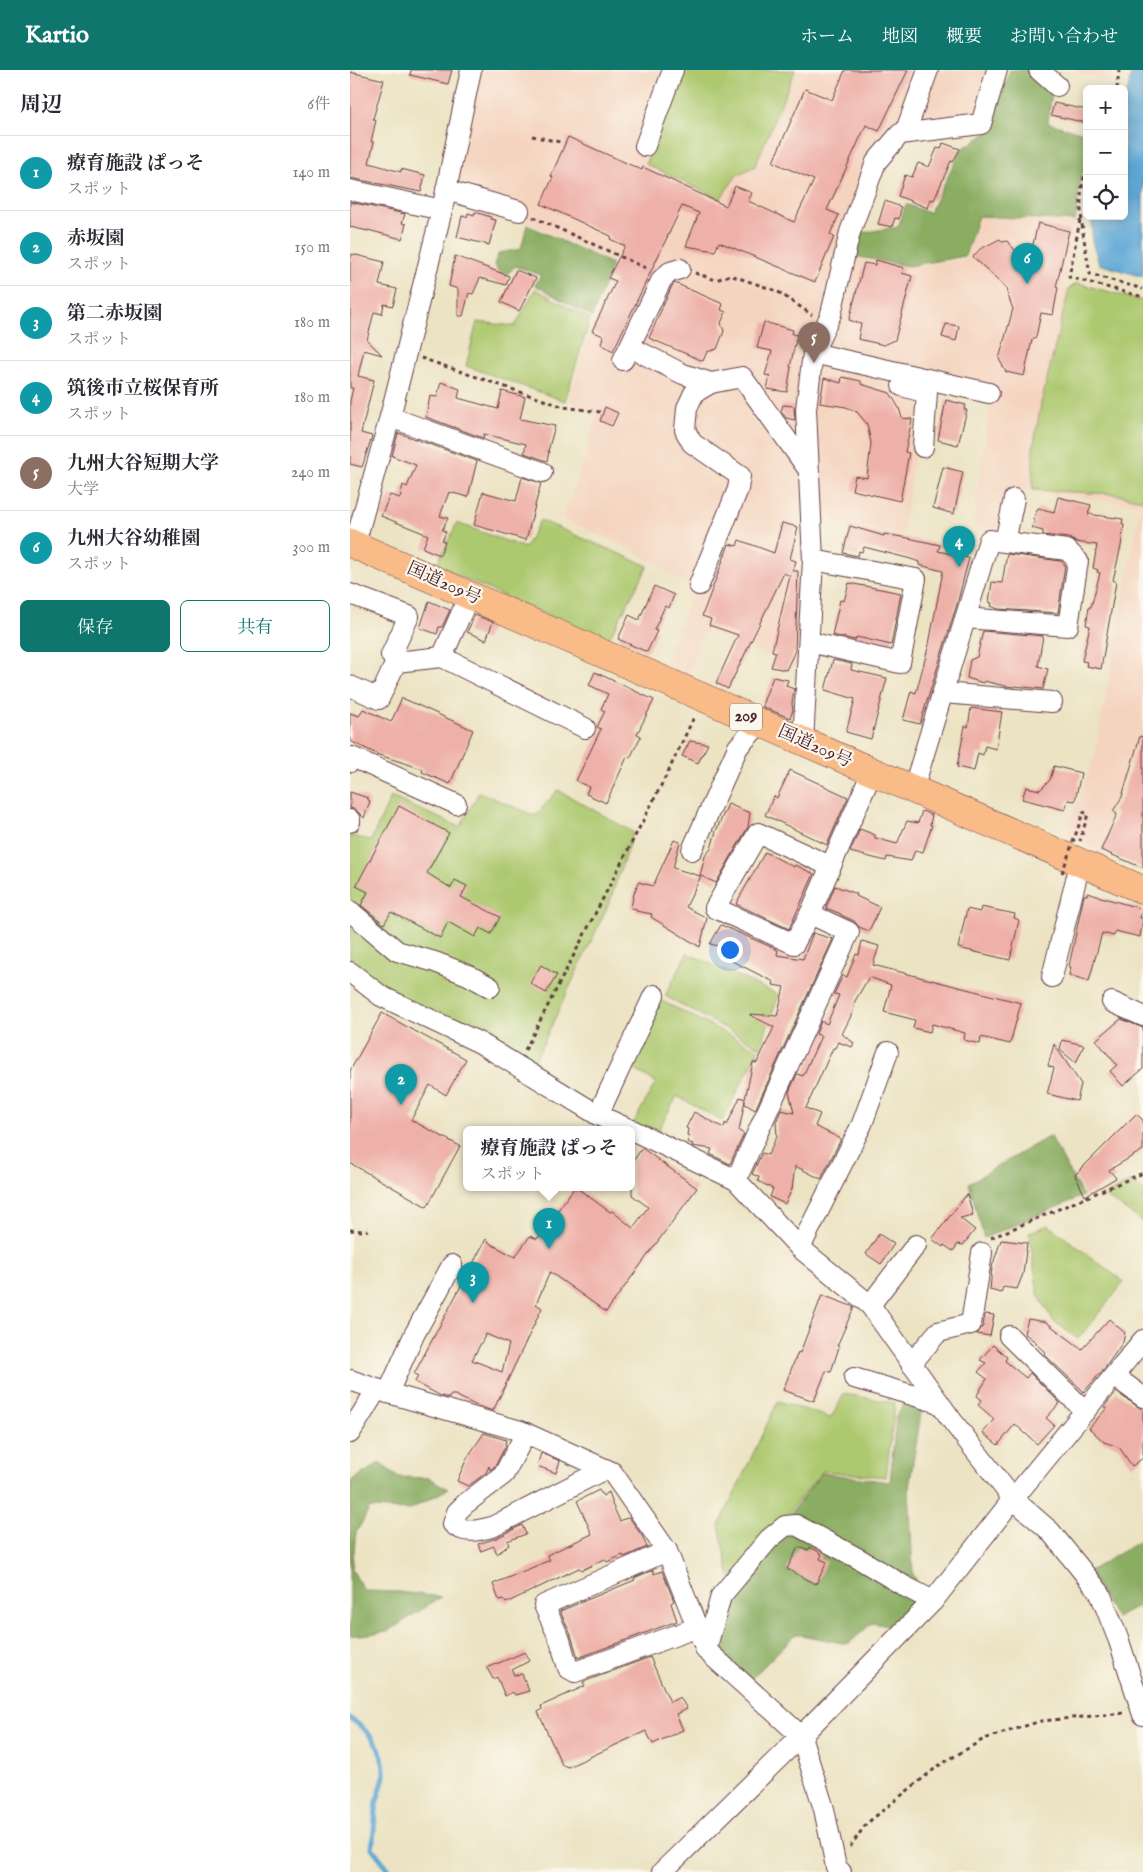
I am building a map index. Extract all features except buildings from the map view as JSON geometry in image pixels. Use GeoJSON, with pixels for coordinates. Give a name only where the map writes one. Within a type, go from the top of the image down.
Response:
{"type":"FeatureCollection","features":[{"type":"Feature","properties":{"kind":"highway","name":"国道209号"},"geometry":{"type":"LineString","coordinates":[[352,544],[913,790],[1071,868],[1143,890]]}},
{"type":"Feature","properties":{"kind":"street"},"geometry":{"type":"LineString","coordinates":[[352,544],[390,418],[442,210],[471,70]]}},
{"type":"Feature","properties":{"kind":"street"},"geometry":{"type":"LineString","coordinates":[[644,146],[673,70]]}},
{"type":"Feature","properties":{"kind":"street"},"geometry":{"type":"LineString","coordinates":[[905,133],[928,70]]}},
{"type":"Feature","properties":{"kind":"street"},"geometry":{"type":"LineString","coordinates":[[803,742],[813,560],[806,409],[813,358],[831,314],[850,232],[876,162],[900,134],[981,124],[998,70]]}},
{"type":"Feature","properties":{"kind":"street"},"geometry":{"type":"LineString","coordinates":[[1039,70],[1057,86]]}},
{"type":"Feature","properties":{"kind":"street"},"geometry":{"type":"LineString","coordinates":[[350,190],[442,210]]}},
{"type":"Feature","properties":{"kind":"street"},"geometry":{"type":"LineString","coordinates":[[446,190],[519,211]]}},
{"type":"Feature","properties":{"kind":"street"},"geometry":{"type":"LineString","coordinates":[[680,270],[670,272],[662,279],[627,353],[711,383]]}},
{"type":"Feature","properties":{"kind":"street"},"geometry":{"type":"LineString","coordinates":[[813,358],[989,393]]}},
{"type":"Feature","properties":{"kind":"street"},"geometry":{"type":"LineString","coordinates":[[813,358],[927,393],[923,447]]}},
{"type":"Feature","properties":{"kind":"street"},"geometry":{"type":"LineString","coordinates":[[699,586],[738,489],[740,476],[692,443],[685,430],[687,408],[694,393],[711,383],[742,377],[808,469]]}},
{"type":"Feature","properties":{"kind":"street"},"geometry":{"type":"LineString","coordinates":[[390,418],[542,472]]}},
{"type":"Feature","properties":{"kind":"street"},"geometry":{"type":"LineString","coordinates":[[1005,542],[1014,499]]}},
{"type":"Feature","properties":{"kind":"street"},"geometry":{"type":"LineString","coordinates":[[913,790],[965,618],[989,540],[1066,550],[1078,561],[1068,626],[965,618]]}},
{"type":"Feature","properties":{"kind":"street"},"geometry":{"type":"LineString","coordinates":[[809,642],[900,663],[916,579],[813,560]]}},
{"type":"Feature","properties":{"kind":"street"},"geometry":{"type":"LineString","coordinates":[[350,594],[409,616],[391,655],[396,662]]}},
{"type":"Feature","properties":{"kind":"street"},"geometry":{"type":"LineString","coordinates":[[442,657],[469,596]]}},
{"type":"Feature","properties":{"kind":"street"},"geometry":{"type":"LineString","coordinates":[[396,662],[442,657],[585,728]]}},
{"type":"Feature","properties":{"kind":"street"},"geometry":{"type":"LineString","coordinates":[[350,686],[379,699],[396,662]]}},
{"type":"Feature","properties":{"kind":"street"},"geometry":{"type":"LineString","coordinates":[[943,692],[1052,702]]}},
{"type":"Feature","properties":{"kind":"street"},"geometry":{"type":"LineString","coordinates":[[692,850],[738,748],[760,723]]}},
{"type":"Feature","properties":{"kind":"street"},"geometry":{"type":"LineString","coordinates":[[350,762],[352,757],[456,804]]}},
{"type":"Feature","properties":{"kind":"street"},"geometry":{"type":"LineString","coordinates":[[830,866],[758,833],[715,908],[794,944],[810,914],[872,772]]}},
{"type":"Feature","properties":{"kind":"street"},"geometry":{"type":"LineString","coordinates":[[1052,977],[1071,868]]}},
{"type":"Feature","properties":{"kind":"street"},"geometry":{"type":"LineString","coordinates":[[350,912],[397,951],[435,962],[468,975],[490,987]]}},
{"type":"Feature","properties":{"kind":"street"},"geometry":{"type":"LineString","coordinates":[[736,1180],[849,932],[810,914]]}},
{"type":"Feature","properties":{"kind":"street"},"geometry":{"type":"LineString","coordinates":[[350,972],[381,996],[480,1043],[598,1115],[620,1126]]}},
{"type":"Feature","properties":{"kind":"street"},"geometry":{"type":"LineString","coordinates":[[598,1115],[654,995]]}},
{"type":"Feature","properties":{"kind":"street"},"geometry":{"type":"LineString","coordinates":[[1112,1002],[1143,1016]]}},
{"type":"Feature","properties":{"kind":"street"},"geometry":{"type":"LineString","coordinates":[[800,1248],[862,1124],[888,1052]]}},
{"type":"Feature","properties":{"kind":"street"},"geometry":{"type":"LineString","coordinates":[[635,1133],[736,1180],[800,1248],[870,1305],[940,1403],[1013,1499],[1050,1531],[1100,1593],[1119,1642],[1142,1713]]}},
{"type":"Feature","properties":{"kind":"street"},"geometry":{"type":"LineString","coordinates":[[870,1305],[916,1245]]}},
{"type":"Feature","properties":{"kind":"street"},"geometry":{"type":"LineString","coordinates":[[912,1364],[938,1332],[971,1324],[982,1253]]}},
{"type":"Feature","properties":{"kind":"street"},"geometry":{"type":"LineString","coordinates":[[350,1433],[367,1407],[382,1391],[452,1265]]}},
{"type":"Feature","properties":{"kind":"street"},"geometry":{"type":"LineString","coordinates":[[1009,1336],[1085,1411]]}},
{"type":"Feature","properties":{"kind":"street"},"geometry":{"type":"LineString","coordinates":[[662,1872],[801,1736],[933,1601],[1013,1499],[1143,1340]]}},
{"type":"Feature","properties":{"kind":"street"},"geometry":{"type":"LineString","coordinates":[[1114,1376],[1143,1397]]}},
{"type":"Feature","properties":{"kind":"street"},"geometry":{"type":"LineString","coordinates":[[854,1378],[940,1403]]}},
{"type":"Feature","properties":{"kind":"street"},"geometry":{"type":"LineString","coordinates":[[350,1380],[526,1433],[612,1472],[667,1551],[706,1650],[801,1736],[824,1809],[839,1869]]}},
{"type":"Feature","properties":{"kind":"street"},"geometry":{"type":"LineString","coordinates":[[526,1433],[504,1474],[457,1512],[454,1524],[458,1529],[472,1532],[492,1527],[605,1469]]}},
{"type":"Feature","properties":{"kind":"street"},"geometry":{"type":"LineString","coordinates":[[706,1650],[721,1596],[769,1539],[785,1526],[796,1525],[933,1601]]}},
{"type":"Feature","properties":{"kind":"street"},"geometry":{"type":"LineString","coordinates":[[667,1551],[544,1605],[560,1640],[568,1668],[575,1672],[698,1627]]}},
{"type":"Feature","properties":{"kind":"path"},"geometry":{"type":"LineString","coordinates":[[1117,85],[1119,70]]}},
{"type":"Feature","properties":{"kind":"path"},"geometry":{"type":"LineString","coordinates":[[532,136],[560,142]]}},
{"type":"Feature","properties":{"kind":"path"},"geometry":{"type":"LineString","coordinates":[[1084,175],[1081,217],[1069,277],[1143,297]]}},
{"type":"Feature","properties":{"kind":"path"},"geometry":{"type":"LineString","coordinates":[[1081,217],[1090,274],[1143,289]]}},
{"type":"Feature","properties":{"kind":"path"},"geometry":{"type":"LineString","coordinates":[[406,352],[564,407],[600,412]]}},
{"type":"Feature","properties":{"kind":"path"},"geometry":{"type":"LineString","coordinates":[[517,1065],[668,772],[703,698]]}},
{"type":"Feature","properties":{"kind":"path"},"geometry":{"type":"LineString","coordinates":[[1071,868],[1078,828],[1083,812],[1088,814],[1081,834]]}},
{"type":"Feature","properties":{"kind":"path"},"geometry":{"type":"LineString","coordinates":[[982,1253],[986,1240],[1143,1173]]}},
{"type":"Feature","properties":{"kind":"path"},"geometry":{"type":"LineString","coordinates":[[350,1230],[368,1230]]}},
{"type":"Feature","properties":{"kind":"path"},"geometry":{"type":"LineString","coordinates":[[839,1869],[866,1824],[938,1766],[984,1739],[1041,1720],[1142,1713]]}},
{"type":"Feature","properties":{"kind":"shaded area"},"geometry":{"type":"Polygon","coordinates":[[[479,70],[1007,70],[990,128],[904,140],[876,155],[852,257],[902,269],[966,259],[979,217],[1075,223],[1063,289],[1069,289],[1077,283],[1143,301],[1143,773],[1128,764],[1099,850],[1065,837],[1095,754],[1141,505],[1024,490],[1023,486],[1015,537],[982,531],[973,521],[990,403],[925,384],[903,535],[804,516],[800,668],[705,629],[687,677],[663,669],[690,597],[688,585],[632,549],[562,519],[588,450],[590,431],[597,418],[570,400],[586,342],[615,263],[535,225],[453,198],[479,70]]]}},
{"type":"Feature","properties":{"kind":"shaded area"},"geometry":{"type":"Polygon","coordinates":[[[1070,70],[1111,70],[1111,82],[1070,70]]]}},
{"type":"Feature","properties":{"kind":"green space"},"geometry":{"type":"Polygon","coordinates":[[[682,70],[795,70],[755,166],[737,175],[720,199],[646,164],[682,70]]]}},
{"type":"Feature","properties":{"kind":"green space"},"geometry":{"type":"Polygon","coordinates":[[[1010,70],[1034,70],[1052,91],[1048,123],[1083,133],[1083,171],[1075,221],[978,216],[965,256],[908,266],[854,256],[860,233],[898,227],[906,204],[929,213],[962,149],[990,131],[1010,70]]]}},
{"type":"Feature","properties":{"kind":"green space"},"geometry":{"type":"Polygon","coordinates":[[[527,225],[612,264],[592,317],[535,285],[541,275],[515,266],[503,279],[494,264],[499,253],[521,249],[527,225]]]}},
{"type":"Feature","properties":{"kind":"green space"},"geometry":{"type":"Polygon","coordinates":[[[1077,283],[1143,301],[1143,500],[1112,494],[1033,490],[1033,449],[1041,404],[1069,289],[1077,283]]]}},
{"type":"Feature","properties":{"kind":"green space"},"geometry":{"type":"Polygon","coordinates":[[[535,289],[590,319],[565,401],[466,366],[477,322],[515,326],[535,289]]]}},
{"type":"Feature","properties":{"kind":"green space"},"geometry":{"type":"Polygon","coordinates":[[[540,520],[648,566],[607,642],[436,566],[457,523],[525,548],[540,520]]]}},
{"type":"Feature","properties":{"kind":"green space"},"geometry":{"type":"Polygon","coordinates":[[[558,790],[633,832],[610,901],[533,1065],[384,989],[350,965],[350,836],[371,840],[391,797],[460,827],[479,792],[535,816],[558,790]]]}},
{"type":"Feature","properties":{"kind":"green space"},"geometry":{"type":"Polygon","coordinates":[[[687,953],[779,995],[760,1047],[665,996],[687,953]]]}},
{"type":"Feature","properties":{"kind":"green space"},"geometry":{"type":"Polygon","coordinates":[[[658,999],[759,1050],[722,1121],[677,1096],[655,1136],[632,1126],[656,1082],[628,1066],[658,999]]]}},
{"type":"Feature","properties":{"kind":"green space"},"geometry":{"type":"Polygon","coordinates":[[[1050,1136],[1083,1196],[984,1238],[969,1183],[1050,1136]]]}},
{"type":"Feature","properties":{"kind":"green space"},"geometry":{"type":"Polygon","coordinates":[[[1130,1182],[1143,1190],[1143,1222],[1105,1196],[1130,1182]]]}},
{"type":"Feature","properties":{"kind":"green space"},"geometry":{"type":"Polygon","coordinates":[[[1048,1225],[1124,1282],[1078,1339],[1053,1321],[1038,1294],[1029,1233],[1048,1225]]]}},
{"type":"Feature","properties":{"kind":"green space"},"geometry":{"type":"Polygon","coordinates":[[[844,1394],[895,1403],[886,1477],[823,1471],[767,1538],[730,1578],[719,1526],[778,1401],[831,1418],[844,1394]]]}},
{"type":"Feature","properties":{"kind":"green space"},"geometry":{"type":"Polygon","coordinates":[[[909,1394],[924,1395],[909,1487],[913,1574],[924,1596],[901,1628],[872,1623],[848,1644],[796,1634],[748,1682],[712,1648],[721,1603],[822,1473],[890,1482],[896,1417],[909,1394]]]}},
{"type":"Feature","properties":{"kind":"green space"},"geometry":{"type":"Polygon","coordinates":[[[379,1463],[399,1477],[429,1478],[448,1489],[409,1510],[370,1508],[356,1533],[352,1569],[364,1591],[399,1592],[441,1597],[387,1632],[350,1636],[350,1482],[379,1463]]]}},
{"type":"Feature","properties":{"kind":"green space"},"geometry":{"type":"Polygon","coordinates":[[[1143,1539],[1143,1604],[1116,1618],[1088,1572],[1143,1539]]]}},
{"type":"Feature","properties":{"kind":"water"},"geometry":{"type":"Polygon","coordinates":[[[1132,70],[1143,70],[1143,277],[1099,264],[1092,241],[1092,220],[1128,220],[1128,89],[1132,70]]]}},
{"type":"Feature","properties":{"kind":"waterway"},"geometry":{"type":"LineString","coordinates":[[350,1718],[370,1735],[382,1757],[384,1775],[377,1801],[372,1848],[391,1872]]}},
{"type":"Feature","properties":{"kind":"place","name":"九州大谷幼稚園"},"geometry":{"type":"Point","coordinates":[1027,284]}},
{"type":"Feature","properties":{"kind":"place","name":"九州大谷短期大学"},"geometry":{"type":"Point","coordinates":[814,363]}},
{"type":"Feature","properties":{"kind":"place","name":"筑後市立桜保育所"},"geometry":{"type":"Point","coordinates":[959,567]}},
{"type":"Feature","properties":{"kind":"place","name":"赤坂園"},"geometry":{"type":"Point","coordinates":[401,1105]}},
{"type":"Feature","properties":{"kind":"place","name":"療育施設 ぱっそ"},"geometry":{"type":"Point","coordinates":[549,1249]}},
{"type":"Feature","properties":{"kind":"place","name":"第二赤坂園"},"geometry":{"type":"Point","coordinates":[473,1303]}}]}
